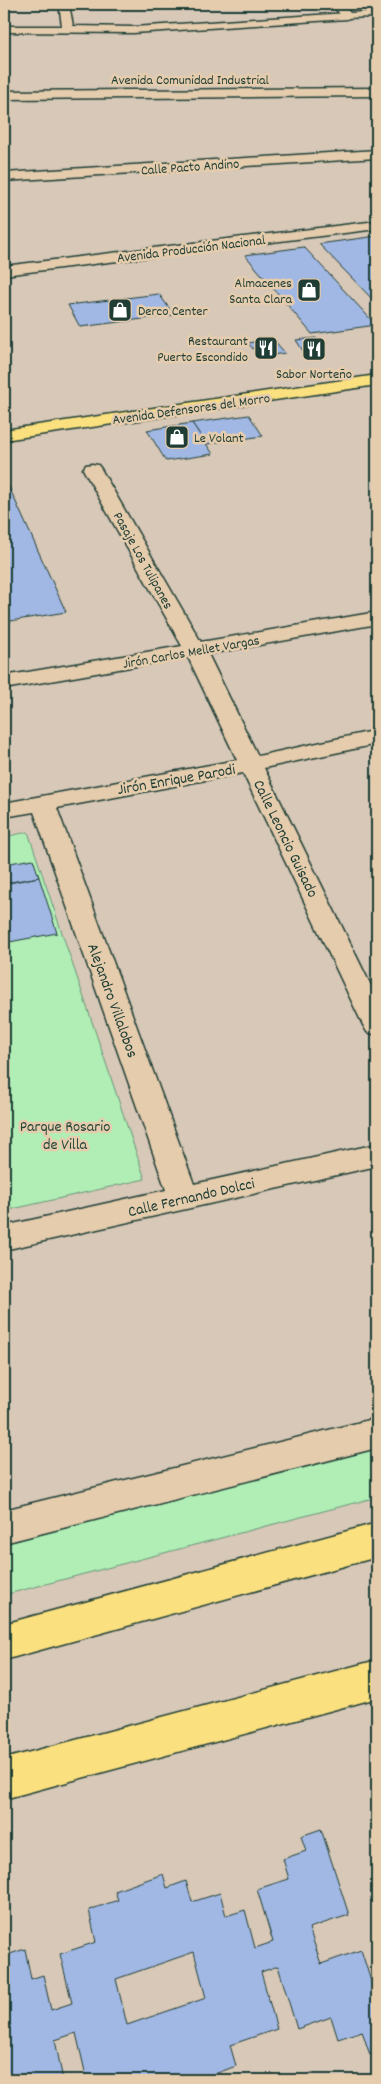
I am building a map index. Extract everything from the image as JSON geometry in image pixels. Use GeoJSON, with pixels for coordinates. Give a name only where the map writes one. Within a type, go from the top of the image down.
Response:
{"type":"FeatureCollection","features":[{"type":"Feature","properties":{"kind":"main road","name":"Avenida Defensores del Morro"},"geometry":{"type":"LineString","coordinates":[[4,435],[377,380]]}},
{"type":"Feature","properties":{"kind":"main road"},"geometry":{"type":"LineString","coordinates":[[4,1642],[377,1540]]}},
{"type":"Feature","properties":{"kind":"main road"},"geometry":{"type":"LineString","coordinates":[[4,1779],[377,1679]]}},
{"type":"Feature","properties":{"kind":"street"},"geometry":{"type":"LineString","coordinates":[[64,4],[68,30]]}},
{"type":"Feature","properties":{"kind":"street"},"geometry":{"type":"LineString","coordinates":[[337,4],[347,16]]}},
{"type":"Feature","properties":{"kind":"street"},"geometry":{"type":"LineString","coordinates":[[4,29],[142,29],[377,14]]}},
{"type":"Feature","properties":{"kind":"street","name":"Avenida Comunidad Industrial"},"geometry":{"type":"LineString","coordinates":[[4,95],[377,92]]}},
{"type":"Feature","properties":{"kind":"street","name":"Calle Pacto Andino"},"geometry":{"type":"LineString","coordinates":[[4,177],[377,154]]}},
{"type":"Feature","properties":{"kind":"street","name":"Avenida Producción Nacional"},"geometry":{"type":"LineString","coordinates":[[4,271],[377,225]]}},
{"type":"Feature","properties":{"kind":"street","name":"Pasaje Los Tulipanes"},"geometry":{"type":"LineString","coordinates":[[92,469],[195,650]]}},
{"type":"Feature","properties":{"kind":"street","name":"Jirón Carlos Mellet Vargas"},"geometry":{"type":"LineString","coordinates":[[4,683],[377,618]]}},
{"type":"Feature","properties":{"kind":"street","name":"Calle Leoncio Guisado"},"geometry":{"type":"LineString","coordinates":[[195,650],[252,764],[377,1026]]}},
{"type":"Feature","properties":{"kind":"street","name":"Jirón Enrique Parodi"},"geometry":{"type":"LineString","coordinates":[[4,810],[252,764],[377,737]]}},
{"type":"Feature","properties":{"kind":"street","name":"Alejandro Villalobos"},"geometry":{"type":"LineString","coordinates":[[43,803],[184,1198]]}},
{"type":"Feature","properties":{"kind":"street","name":"Calle Fernando Dolcci"},"geometry":{"type":"LineString","coordinates":[[4,1238],[377,1155]]}},
{"type":"Feature","properties":{"kind":"street"},"geometry":{"type":"LineString","coordinates":[[4,1527],[377,1434]]}},
{"type":"Feature","properties":{"kind":"green space","name":"Parque Rosario de Villa"},"geometry":{"type":"Polygon","coordinates":[[[28,832],[145,1179],[4,1211],[4,837],[28,832]]]}},
{"type":"Feature","properties":{"kind":"green space"},"geometry":{"type":"Polygon","coordinates":[[[377,1447],[377,1497],[4,1595],[4,1544],[377,1447]]]}},
{"type":"Feature","properties":{"kind":"building"},"geometry":{"type":"Polygon","coordinates":[[[377,236],[377,304],[319,244],[377,236]]]}},
{"type":"Feature","properties":{"kind":"building","name":"Almacenes Santa Clara"},"geometry":{"type":"Polygon","coordinates":[[[304,247],[376,325],[312,334],[245,255],[304,247]]]}},
{"type":"Feature","properties":{"kind":"building","name":"Derco Center"},"geometry":{"type":"Polygon","coordinates":[[[159,294],[174,315],[80,327],[68,305],[159,294]]]}},
{"type":"Feature","properties":{"kind":"building"},"geometry":{"type":"Polygon","coordinates":[[[316,338],[325,351],[305,354],[296,340],[316,338]]]}},
{"type":"Feature","properties":{"kind":"building","name":"Restaurant Puerto Escondido"},"geometry":{"type":"Polygon","coordinates":[[[273,339],[285,353],[260,357],[248,343],[273,339]]]}},
{"type":"Feature","properties":{"kind":"building"},"geometry":{"type":"Polygon","coordinates":[[[249,415],[263,436],[206,444],[192,423],[249,415]]]}},
{"type":"Feature","properties":{"kind":"building","name":"Le Volant"},"geometry":{"type":"Polygon","coordinates":[[[192,423],[213,454],[166,461],[147,430],[192,423]]]}},
{"type":"Feature","properties":{"kind":"building"},"geometry":{"type":"Polygon","coordinates":[[[4,476],[66,612],[4,622],[4,476]]]}},
{"type":"Feature","properties":{"kind":"building"},"geometry":{"type":"Polygon","coordinates":[[[33,859],[39,877],[5,883],[4,864],[33,859]]]}},
{"type":"Feature","properties":{"kind":"building"},"geometry":{"type":"Polygon","coordinates":[[[39,877],[57,933],[4,943],[4,884],[39,877]]]}},
{"type":"Feature","properties":{"kind":"building"},"geometry":{"type":"Polygon","coordinates":[[[321,1829],[349,1915],[309,1928],[321,1964],[361,1950],[377,2000],[377,2052],[370,2055],[362,2031],[338,2039],[331,2017],[297,2029],[278,1966],[261,1972],[277,2029],[230,2045],[236,2066],[212,2075],[213,2080],[87,2080],[76,2033],[55,2040],[63,2080],[4,2080],[4,1956],[25,1949],[31,1979],[43,1975],[51,2010],[72,2003],[60,1954],[96,1942],[89,1910],[118,1900],[115,1891],[163,1874],[167,1888],[186,1881],[192,1902],[220,1893],[226,1916],[245,1910],[255,1948],[273,1942],[257,1889],[289,1879],[283,1859],[306,1851],[301,1836],[321,1829]],[[194,1952],[116,1979],[127,2025],[206,1998],[194,1952]]]}},
{"type":"Feature","properties":{"kind":"place","name":"Almacenes Santa Clara"},"geometry":{"type":"Point","coordinates":[309,290]}},
{"type":"Feature","properties":{"kind":"place","name":"Derco Center"},"geometry":{"type":"Point","coordinates":[120,310]}},
{"type":"Feature","properties":{"kind":"place","name":"Restaurant Puerto Escondido"},"geometry":{"type":"Point","coordinates":[266,348]}},
{"type":"Feature","properties":{"kind":"place","name":"Sabor Norteño"},"geometry":{"type":"Point","coordinates":[314,349]}},
{"type":"Feature","properties":{"kind":"place","name":"Le Volant"},"geometry":{"type":"Point","coordinates":[177,437]}}]}
